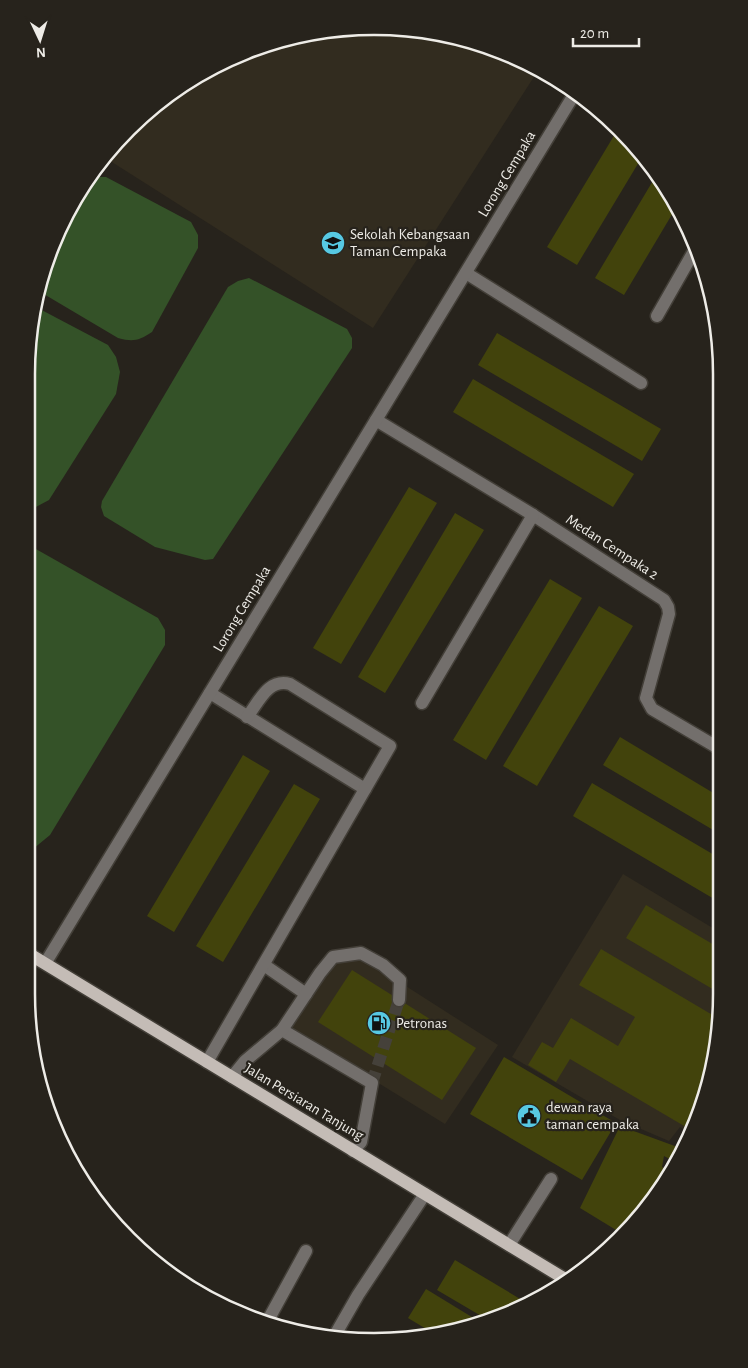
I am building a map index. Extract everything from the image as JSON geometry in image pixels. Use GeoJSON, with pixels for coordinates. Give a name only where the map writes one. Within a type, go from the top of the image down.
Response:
{"type":"FeatureCollection","features":[{"type":"Feature","properties":{"kind":"main road","name":"Jalan Persiaran Tanjung"},"geometry":{"type":"LineString","coordinates":[[35,956],[561,1277]]}},
{"type":"Feature","properties":{"kind":"street","name":"Lorong Cempaka"},"geometry":{"type":"LineString","coordinates":[[46,962],[571,99]]}},
{"type":"Feature","properties":{"kind":"street"},"geometry":{"type":"LineString","coordinates":[[657,316],[691,256]]}},
{"type":"Feature","properties":{"kind":"street"},"geometry":{"type":"LineString","coordinates":[[466,273],[641,383]]}},
{"type":"Feature","properties":{"kind":"street","name":"Medan Cempaka 2"},"geometry":{"type":"LineString","coordinates":[[376,420],[533,515],[664,600],[669,614],[646,698],[652,709],[713,745]]}},
{"type":"Feature","properties":{"kind":"street"},"geometry":{"type":"LineString","coordinates":[[422,703],[533,515]]}},
{"type":"Feature","properties":{"kind":"street"},"geometry":{"type":"LineString","coordinates":[[207,1062],[390,746],[290,684],[282,682],[274,684],[268,689],[248,717]]}},
{"type":"Feature","properties":{"kind":"street"},"geometry":{"type":"LineString","coordinates":[[210,693],[365,789]]}},
{"type":"Feature","properties":{"kind":"street"},"geometry":{"type":"LineString","coordinates":[[232,1077],[245,1062],[282,1030],[334,957],[361,953],[382,965],[400,980],[399,1000]]}},
{"type":"Feature","properties":{"kind":"street"},"geometry":{"type":"LineString","coordinates":[[264,965],[306,994]]}},
{"type":"Feature","properties":{"kind":"street"},"geometry":{"type":"LineString","coordinates":[[282,1030],[372,1084],[361,1142],[353,1151]]}},
{"type":"Feature","properties":{"kind":"street"},"geometry":{"type":"LineString","coordinates":[[509,1245],[551,1179]]}},
{"type":"Feature","properties":{"kind":"street"},"geometry":{"type":"LineString","coordinates":[[337,1331],[358,1295],[425,1194]]}},
{"type":"Feature","properties":{"kind":"street"},"geometry":{"type":"LineString","coordinates":[[270,1316],[306,1251]]}},
{"type":"Feature","properties":{"kind":"shaded area","name":"Sekolah Kebangsaan Taman Cempaka"},"geometry":{"type":"Polygon","coordinates":[[[374,35],[418,38],[483,53],[535,75],[373,328],[110,161],[150,119],[205,80],[265,53],[308,42],[330,38],[374,35]]]}},
{"type":"Feature","properties":{"kind":"shaded area"},"geometry":{"type":"Polygon","coordinates":[[[98,177],[106,177],[191,222],[198,235],[198,248],[152,332],[139,339],[128,340],[118,338],[45,295],[53,265],[70,224],[80,204],[98,177]]]}},
{"type":"Feature","properties":{"kind":"shaded area"},"geometry":{"type":"Polygon","coordinates":[[[249,278],[347,329],[352,338],[352,348],[213,559],[205,560],[155,547],[104,516],[101,507],[102,501],[228,287],[238,281],[249,278]]]}},
{"type":"Feature","properties":{"kind":"shaded area"},"geometry":{"type":"Polygon","coordinates":[[[42,310],[108,345],[116,357],[120,372],[116,394],[49,500],[35,507],[35,374],[38,330],[42,310]]]}},
{"type":"Feature","properties":{"kind":"shaded area"},"geometry":{"type":"Polygon","coordinates":[[[35,549],[158,618],[165,630],[165,645],[50,835],[35,847],[35,549]]]}},
{"type":"Feature","properties":{"kind":"shaded area"},"geometry":{"type":"Polygon","coordinates":[[[623,874],[713,928],[712,1016],[706,1060],[695,1103],[684,1130],[680,1127],[669,1141],[620,1120],[512,1057],[623,874]]]}},
{"type":"Feature","properties":{"kind":"shaded area"},"geometry":{"type":"Polygon","coordinates":[[[362,958],[498,1045],[445,1124],[289,1028],[336,961],[362,958]]]}},
{"type":"Feature","properties":{"kind":"building"},"geometry":{"type":"Polygon","coordinates":[[[615,135],[639,162],[577,265],[547,247],[615,135]]]}},
{"type":"Feature","properties":{"kind":"building"},"geometry":{"type":"Polygon","coordinates":[[[653,181],[673,214],[624,295],[595,278],[653,181]]]}},
{"type":"Feature","properties":{"kind":"building"},"geometry":{"type":"Polygon","coordinates":[[[497,333],[661,429],[642,461],[478,365],[497,333]]]}},
{"type":"Feature","properties":{"kind":"building"},"geometry":{"type":"Polygon","coordinates":[[[473,379],[634,474],[613,507],[453,412],[473,379]]]}},
{"type":"Feature","properties":{"kind":"building"},"geometry":{"type":"Polygon","coordinates":[[[409,487],[437,503],[341,664],[313,648],[409,487]]]}},
{"type":"Feature","properties":{"kind":"building"},"geometry":{"type":"Polygon","coordinates":[[[455,513],[484,530],[385,693],[358,677],[455,513]]]}},
{"type":"Feature","properties":{"kind":"building"},"geometry":{"type":"Polygon","coordinates":[[[550,579],[582,598],[486,760],[453,740],[550,579]]]}},
{"type":"Feature","properties":{"kind":"building"},"geometry":{"type":"Polygon","coordinates":[[[599,606],[633,626],[537,786],[503,766],[599,606]]]}},
{"type":"Feature","properties":{"kind":"building"},"geometry":{"type":"Polygon","coordinates":[[[620,737],[713,793],[713,830],[603,765],[620,737]]]}},
{"type":"Feature","properties":{"kind":"building"},"geometry":{"type":"Polygon","coordinates":[[[243,755],[270,771],[174,932],[147,916],[243,755]]]}},
{"type":"Feature","properties":{"kind":"building"},"geometry":{"type":"Polygon","coordinates":[[[592,783],[713,854],[713,898],[573,816],[592,783]]]}},
{"type":"Feature","properties":{"kind":"building"},"geometry":{"type":"Polygon","coordinates":[[[294,784],[320,799],[223,962],[196,946],[294,784]]]}},
{"type":"Feature","properties":{"kind":"building"},"geometry":{"type":"Polygon","coordinates":[[[646,905],[713,944],[713,989],[626,938],[646,905]]]}},
{"type":"Feature","properties":{"kind":"building"},"geometry":{"type":"Polygon","coordinates":[[[601,949],[712,1015],[710,1038],[701,1082],[686,1127],[570,1059],[556,1082],[528,1065],[542,1042],[553,1048],[571,1018],[618,1046],[635,1017],[579,985],[601,949]]]}},
{"type":"Feature","properties":{"kind":"building","name":"Petronas"},"geometry":{"type":"Polygon","coordinates":[[[352,970],[476,1048],[442,1100],[318,1022],[352,970]]]}},
{"type":"Feature","properties":{"kind":"building"},"geometry":{"type":"Polygon","coordinates":[[[504,1057],[616,1123],[582,1180],[470,1114],[504,1057]]]}},
{"type":"Feature","properties":{"kind":"building"},"geometry":{"type":"Polygon","coordinates":[[[620,1126],[677,1147],[670,1159],[664,1156],[662,1167],[665,1168],[643,1200],[617,1231],[580,1208],[620,1126]]]}},
{"type":"Feature","properties":{"kind":"building"},"geometry":{"type":"Polygon","coordinates":[[[455,1260],[521,1299],[481,1316],[437,1290],[455,1260]]]}},
{"type":"Feature","properties":{"kind":"building"},"geometry":{"type":"Polygon","coordinates":[[[426,1289],[473,1318],[426,1329],[408,1318],[426,1289]]]}},
{"type":"Feature","properties":{"kind":"tunnel"},"geometry":{"type":"LineString","coordinates":[[372,1083],[399,1000]]}},
{"type":"Feature","properties":{"kind":"place","name":"Sekolah Kebangsaan Taman Cempaka"},"geometry":{"type":"Point","coordinates":[333,243]}},
{"type":"Feature","properties":{"kind":"place","name":"Petronas"},"geometry":{"type":"Point","coordinates":[379,1023]}},
{"type":"Feature","properties":{"kind":"place","name":"dewan raya taman cempaka"},"geometry":{"type":"Point","coordinates":[529,1116]}}]}
